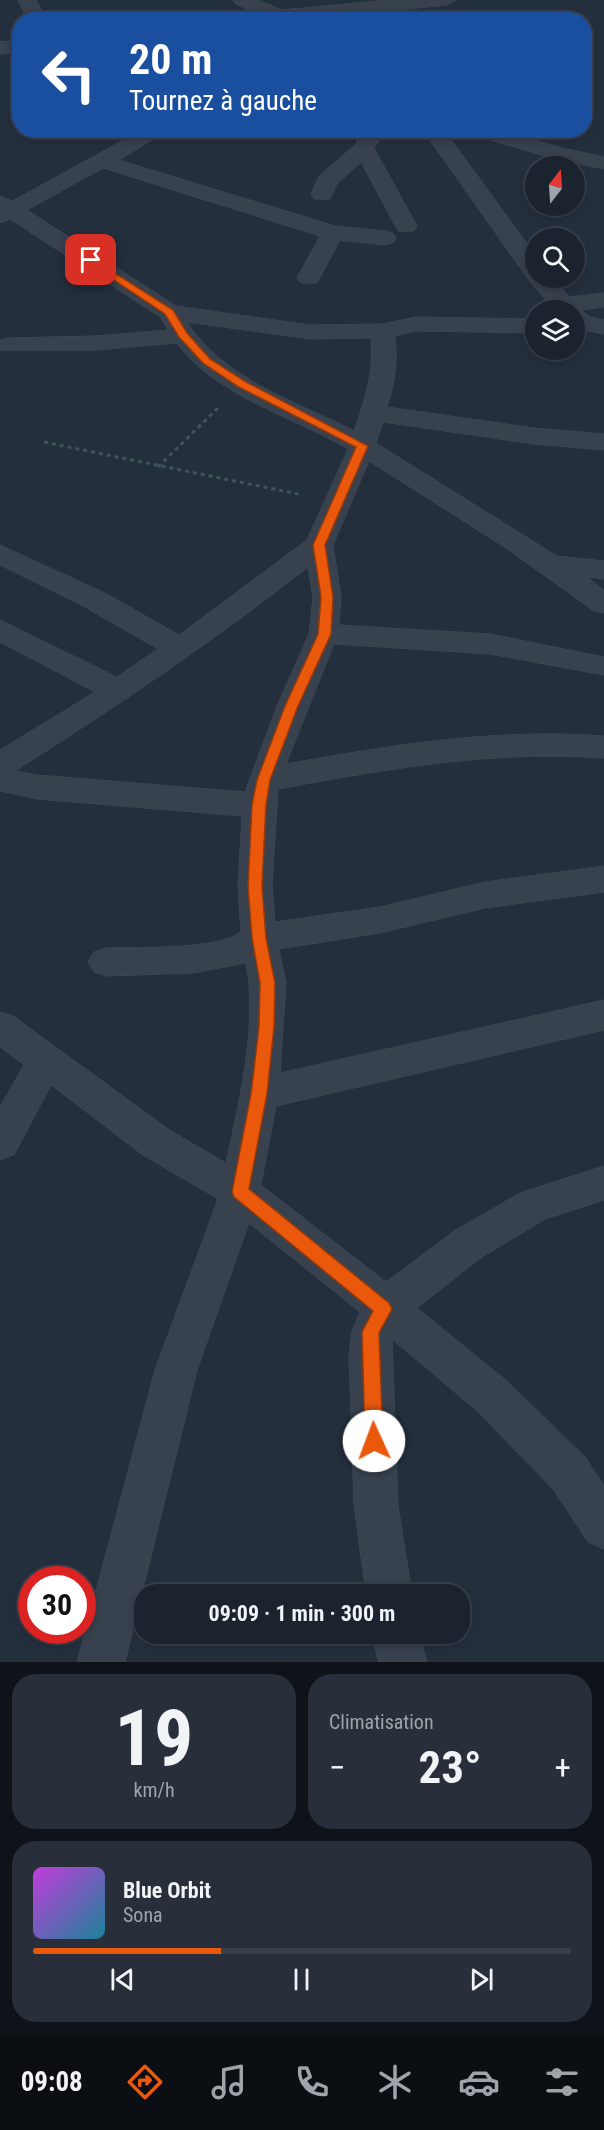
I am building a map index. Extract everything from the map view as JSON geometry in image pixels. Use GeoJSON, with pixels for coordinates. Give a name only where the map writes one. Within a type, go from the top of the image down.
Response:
{"type":"FeatureCollection","features":[{"type":"Feature","properties":{"kind":"street"},"geometry":{"type":"LineString","coordinates":[[242,0],[259,3],[274,12]]}},
{"type":"Feature","properties":{"kind":"street"},"geometry":{"type":"LineString","coordinates":[[342,12],[444,0]]}},
{"type":"Feature","properties":{"kind":"street"},"geometry":{"type":"LineString","coordinates":[[388,12],[400,6]]}},
{"type":"Feature","properties":{"kind":"street"},"geometry":{"type":"LineString","coordinates":[[4,209],[143,138]]}},
{"type":"Feature","properties":{"kind":"street"},"geometry":{"type":"LineString","coordinates":[[439,138],[525,258]]}},
{"type":"Feature","properties":{"kind":"street"},"geometry":{"type":"LineString","coordinates":[[504,138],[559,154],[604,163]]}},
{"type":"Feature","properties":{"kind":"street"},"geometry":{"type":"LineString","coordinates":[[322,194],[327,181],[367,139],[406,226]]}},
{"type":"Feature","properties":{"kind":"street"},"geometry":{"type":"LineString","coordinates":[[101,161],[333,233],[385,238]]}},
{"type":"Feature","properties":{"kind":"street"},"geometry":{"type":"LineString","coordinates":[[4,209],[169,312],[302,331],[383,331],[416,324],[525,326]]}},
{"type":"Feature","properties":{"kind":"street"},"geometry":{"type":"LineString","coordinates":[[309,278],[333,233]]}},
{"type":"Feature","properties":{"kind":"street"},"geometry":{"type":"LineString","coordinates":[[549,288],[561,300]]}},
{"type":"Feature","properties":{"kind":"street"},"geometry":{"type":"LineString","coordinates":[[585,312],[604,300]]}},
{"type":"Feature","properties":{"kind":"street"},"geometry":{"type":"LineString","coordinates":[[169,312],[183,335],[206,361],[242,385],[362,446],[553,565],[604,604]]}},
{"type":"Feature","properties":{"kind":"street"},"geometry":{"type":"LineString","coordinates":[[1,780],[119,691],[229,615],[319,545],[362,446],[384,380],[383,331]]}},
{"type":"Feature","properties":{"kind":"street"},"geometry":{"type":"LineString","coordinates":[[8,345],[91,345],[183,335]]}},
{"type":"Feature","properties":{"kind":"street"},"geometry":{"type":"LineString","coordinates":[[373,413],[534,436],[604,442]]}},
{"type":"Feature","properties":{"kind":"street"},"geometry":{"type":"LineString","coordinates":[[101,1662],[176,1370],[240,1192],[259,1094],[266,1027],[268,983],[259,938],[255,859],[261,792],[291,706],[324,634],[327,597],[319,545]]}},
{"type":"Feature","properties":{"kind":"street"},"geometry":{"type":"LineString","coordinates":[[0,554],[95,600],[179,648]]}},
{"type":"Feature","properties":{"kind":"street"},"geometry":{"type":"LineString","coordinates":[[553,565],[604,570]]}},
{"type":"Feature","properties":{"kind":"street"},"geometry":{"type":"LineString","coordinates":[[0,630],[119,691]]}},
{"type":"Feature","properties":{"kind":"street"},"geometry":{"type":"LineString","coordinates":[[324,634],[490,644],[600,666]]}},
{"type":"Feature","properties":{"kind":"street"},"geometry":{"type":"LineString","coordinates":[[1,780],[37,788],[261,792],[454,747],[493,743],[604,747]]}},
{"type":"Feature","properties":{"kind":"street"},"geometry":{"type":"LineString","coordinates":[[106,962],[193,958],[243,950],[259,938],[380,920],[485,895],[560,883],[604,879]]}},
{"type":"Feature","properties":{"kind":"street"},"geometry":{"type":"LineString","coordinates":[[259,1094],[604,1015]]}},
{"type":"Feature","properties":{"kind":"street"},"geometry":{"type":"LineString","coordinates":[[0,1027],[157,1143],[240,1192],[492,1396],[569,1473],[604,1526]]}},
{"type":"Feature","properties":{"kind":"street"},"geometry":{"type":"LineString","coordinates":[[0,1143],[45,1061]]}},
{"type":"Feature","properties":{"kind":"street"},"geometry":{"type":"LineString","coordinates":[[387,1584],[376,1505],[370,1356],[371,1332],[383,1309],[468,1244],[534,1206],[604,1183]]}},
{"type":"Feature","properties":{"kind":"street"},"geometry":{"type":"LineString","coordinates":[[398,1644],[403,1662]]}},
{"type":"Feature","properties":{"kind":"path"},"geometry":{"type":"LineString","coordinates":[[158,467],[242,385]]}},
{"type":"Feature","properties":{"kind":"path"},"geometry":{"type":"LineString","coordinates":[[44,442],[158,467],[339,501]]}},
{"type":"Feature","properties":{"kind":"route"},"geometry":{"type":"LineString","coordinates":[[91,260],[169,312],[183,335],[206,361],[242,385],[362,446],[319,545],[325,572],[327,597],[324,634],[291,706],[264,780],[259,805],[255,886],[259,938],[268,983],[266,1027],[259,1094],[240,1192],[374,1298],[383,1309],[371,1332],[374,1441]]}}]}
